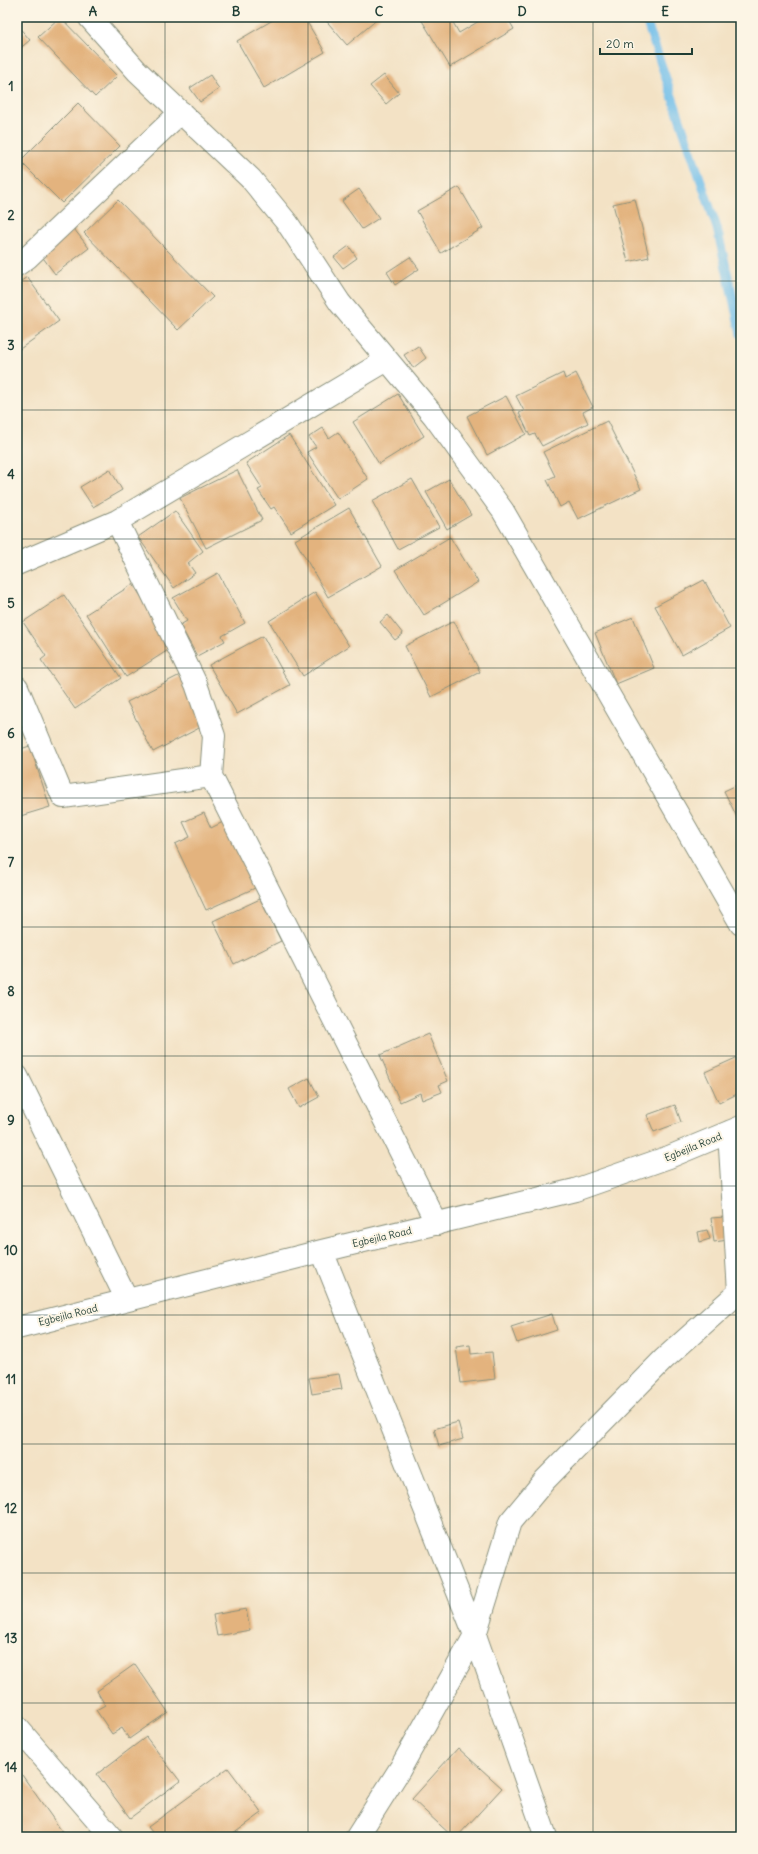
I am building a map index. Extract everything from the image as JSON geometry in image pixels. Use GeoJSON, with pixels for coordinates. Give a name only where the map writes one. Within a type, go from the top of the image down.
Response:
{"type":"FeatureCollection","features":[{"type":"Feature","properties":{"kind":"street"},"geometry":{"type":"LineString","coordinates":[[88,17],[137,71],[251,179],[288,224],[340,303],[434,416],[503,511],[741,924]]}},
{"type":"Feature","properties":{"kind":"street"},"geometry":{"type":"LineString","coordinates":[[17,265],[27,258],[181,112]]}},
{"type":"Feature","properties":{"kind":"street"},"geometry":{"type":"LineString","coordinates":[[17,564],[117,521],[387,360]]}},
{"type":"Feature","properties":{"kind":"street"},"geometry":{"type":"LineString","coordinates":[[117,521],[196,684],[214,736],[211,776],[438,1224]]}},
{"type":"Feature","properties":{"kind":"street"},"geometry":{"type":"LineString","coordinates":[[17,687],[63,797],[211,776]]}},
{"type":"Feature","properties":{"kind":"street"},"geometry":{"type":"LineString","coordinates":[[17,1076],[127,1300]]}},
{"type":"Feature","properties":{"kind":"street"},"geometry":{"type":"LineString","coordinates":[[357,1837],[400,1769],[475,1635],[510,1522],[545,1480],[664,1359],[739,1292],[735,1130]]}},
{"type":"Feature","properties":{"kind":"street","name":"Egbejila Road"},"geometry":{"type":"LineString","coordinates":[[17,1328],[322,1251],[575,1190],[669,1157],[735,1130]]}},
{"type":"Feature","properties":{"kind":"street"},"geometry":{"type":"LineString","coordinates":[[322,1251],[475,1635],[546,1837]]}},
{"type":"Feature","properties":{"kind":"street"},"geometry":{"type":"LineString","coordinates":[[17,1727],[112,1837]]}},
{"type":"Feature","properties":{"kind":"building"},"geometry":{"type":"Polygon","coordinates":[[[60,17],[117,76],[95,97],[38,37],[60,17]]]}},
{"type":"Feature","properties":{"kind":"building"},"geometry":{"type":"Polygon","coordinates":[[[278,17],[304,17],[325,52],[264,88],[237,41],[278,17]]]}},
{"type":"Feature","properties":{"kind":"building"},"geometry":{"type":"Polygon","coordinates":[[[323,17],[380,17],[347,45],[323,17]]]}},
{"type":"Feature","properties":{"kind":"building"},"geometry":{"type":"Polygon","coordinates":[[[424,17],[450,17],[459,33],[486,17],[507,17],[514,29],[450,67],[421,19],[424,17]]]}},
{"type":"Feature","properties":{"kind":"building"},"geometry":{"type":"Polygon","coordinates":[[[17,25],[30,40],[17,51],[17,25]]]}},
{"type":"Feature","properties":{"kind":"building"},"geometry":{"type":"Polygon","coordinates":[[[210,75],[219,89],[200,102],[190,88],[210,75]]]}},
{"type":"Feature","properties":{"kind":"building"},"geometry":{"type":"Polygon","coordinates":[[[384,75],[399,93],[386,104],[370,86],[384,75]]]}},
{"type":"Feature","properties":{"kind":"building"},"geometry":{"type":"Polygon","coordinates":[[[78,103],[120,146],[62,203],[20,161],[78,103]]]}},
{"type":"Feature","properties":{"kind":"building"},"geometry":{"type":"Polygon","coordinates":[[[459,187],[483,228],[441,253],[417,211],[459,187]]]}},
{"type":"Feature","properties":{"kind":"building"},"geometry":{"type":"Polygon","coordinates":[[[359,189],[379,218],[362,229],[342,201],[359,189]]]}},
{"type":"Feature","properties":{"kind":"building"},"geometry":{"type":"Polygon","coordinates":[[[635,199],[649,257],[628,262],[613,204],[635,199]]]}},
{"type":"Feature","properties":{"kind":"building"},"geometry":{"type":"Polygon","coordinates":[[[118,200],[213,297],[178,330],[84,233],[118,200]]]}},
{"type":"Feature","properties":{"kind":"building"},"geometry":{"type":"Polygon","coordinates":[[[74,229],[89,248],[55,274],[41,255],[74,229]]]}},
{"type":"Feature","properties":{"kind":"building"},"geometry":{"type":"Polygon","coordinates":[[[349,246],[357,258],[343,268],[334,257],[349,246]]]}},
{"type":"Feature","properties":{"kind":"building"},"geometry":{"type":"Polygon","coordinates":[[[410,257],[419,269],[395,285],[387,272],[410,257]]]}},
{"type":"Feature","properties":{"kind":"building"},"geometry":{"type":"Polygon","coordinates":[[[27,277],[59,321],[17,351],[17,284],[27,277]]]}},
{"type":"Feature","properties":{"kind":"building"},"geometry":{"type":"Polygon","coordinates":[[[418,346],[426,358],[413,368],[404,355],[418,346]]]}},
{"type":"Feature","properties":{"kind":"building"},"geometry":{"type":"Polygon","coordinates":[[[563,373],[565,379],[576,373],[593,407],[583,412],[588,423],[542,446],[535,434],[530,436],[519,413],[524,411],[516,396],[563,373]]]}},
{"type":"Feature","properties":{"kind":"building"},"geometry":{"type":"Polygon","coordinates":[[[398,394],[424,436],[379,464],[353,422],[398,394]]]}},
{"type":"Feature","properties":{"kind":"building"},"geometry":{"type":"Polygon","coordinates":[[[506,396],[526,434],[487,455],[467,416],[506,396]]]}},
{"type":"Feature","properties":{"kind":"building"},"geometry":{"type":"Polygon","coordinates":[[[607,421],[641,489],[578,519],[569,502],[560,507],[547,480],[555,476],[543,452],[607,421]]]}},
{"type":"Feature","properties":{"kind":"building"},"geometry":{"type":"Polygon","coordinates":[[[323,428],[329,438],[338,432],[368,479],[338,499],[307,452],[316,447],[309,437],[323,428]]]}},
{"type":"Feature","properties":{"kind":"building"},"geometry":{"type":"Polygon","coordinates":[[[289,435],[334,505],[291,532],[274,507],[271,509],[258,490],[262,488],[246,463],[289,435]]]}},
{"type":"Feature","properties":{"kind":"building"},"geometry":{"type":"Polygon","coordinates":[[[110,469],[122,490],[93,507],[80,487],[110,469]]]}},
{"type":"Feature","properties":{"kind":"building"},"geometry":{"type":"Polygon","coordinates":[[[237,470],[262,520],[206,548],[180,498],[237,470]]]}},
{"type":"Feature","properties":{"kind":"building"},"geometry":{"type":"Polygon","coordinates":[[[412,479],[439,527],[398,549],[372,501],[412,479]]]}},
{"type":"Feature","properties":{"kind":"building"},"geometry":{"type":"Polygon","coordinates":[[[449,479],[471,515],[447,529],[426,492],[449,479]]]}},
{"type":"Feature","properties":{"kind":"building"},"geometry":{"type":"Polygon","coordinates":[[[349,508],[382,566],[328,597],[295,540],[349,508]]]}},
{"type":"Feature","properties":{"kind":"building"},"geometry":{"type":"Polygon","coordinates":[[[175,511],[203,551],[188,563],[195,573],[174,588],[138,537],[175,511]]]}},
{"type":"Feature","properties":{"kind":"building"},"geometry":{"type":"Polygon","coordinates":[[[450,537],[478,582],[424,615],[395,570],[450,537]]]}},
{"type":"Feature","properties":{"kind":"building"},"geometry":{"type":"Polygon","coordinates":[[[218,573],[245,623],[222,636],[225,641],[197,656],[180,625],[187,621],[173,598],[218,573]]]}},
{"type":"Feature","properties":{"kind":"building"},"geometry":{"type":"Polygon","coordinates":[[[704,580],[730,628],[682,655],[655,606],[704,580]]]}},
{"type":"Feature","properties":{"kind":"building"},"geometry":{"type":"Polygon","coordinates":[[[133,584],[173,647],[126,677],[86,614],[133,584]]]}},
{"type":"Feature","properties":{"kind":"building"},"geometry":{"type":"Polygon","coordinates":[[[315,592],[349,646],[303,676],[269,621],[315,592]]]}},
{"type":"Feature","properties":{"kind":"building"},"geometry":{"type":"Polygon","coordinates":[[[64,595],[121,678],[75,709],[41,660],[46,656],[23,622],[64,595]]]}},
{"type":"Feature","properties":{"kind":"building"},"geometry":{"type":"Polygon","coordinates":[[[388,615],[403,634],[395,640],[380,622],[388,615]]]}},
{"type":"Feature","properties":{"kind":"building"},"geometry":{"type":"Polygon","coordinates":[[[633,617],[654,668],[616,684],[595,633],[633,617]]]}},
{"type":"Feature","properties":{"kind":"building"},"geometry":{"type":"Polygon","coordinates":[[[454,621],[480,672],[431,697],[405,646],[454,621]]]}},
{"type":"Feature","properties":{"kind":"building"},"geometry":{"type":"Polygon","coordinates":[[[263,636],[290,685],[237,714],[209,665],[263,636]]]}},
{"type":"Feature","properties":{"kind":"building"},"geometry":{"type":"Polygon","coordinates":[[[180,675],[205,725],[153,752],[127,702],[180,675]]]}},
{"type":"Feature","properties":{"kind":"building"},"geometry":{"type":"Polygon","coordinates":[[[30,746],[50,807],[17,817],[17,750],[30,746]]]}},
{"type":"Feature","properties":{"kind":"building"},"geometry":{"type":"Polygon","coordinates":[[[741,783],[741,825],[724,791],[741,783]]]}},
{"type":"Feature","properties":{"kind":"building"},"geometry":{"type":"Polygon","coordinates":[[[204,813],[211,828],[225,821],[255,888],[206,910],[175,844],[190,837],[183,822],[204,813]]]}},
{"type":"Feature","properties":{"kind":"building"},"geometry":{"type":"Polygon","coordinates":[[[260,899],[281,941],[234,964],[213,921],[260,899]]]}},
{"type":"Feature","properties":{"kind":"building"},"geometry":{"type":"Polygon","coordinates":[[[428,1034],[448,1081],[439,1085],[442,1092],[422,1100],[420,1093],[400,1102],[380,1055],[428,1034]]]}},
{"type":"Feature","properties":{"kind":"building"},"geometry":{"type":"Polygon","coordinates":[[[738,1057],[741,1064],[741,1092],[719,1103],[705,1072],[738,1057]]]}},
{"type":"Feature","properties":{"kind":"building"},"geometry":{"type":"Polygon","coordinates":[[[309,1078],[319,1097],[299,1108],[289,1089],[309,1078]]]}},
{"type":"Feature","properties":{"kind":"building"},"geometry":{"type":"Polygon","coordinates":[[[675,1105],[681,1122],[654,1132],[647,1115],[675,1105]]]}},
{"type":"Feature","properties":{"kind":"building"},"geometry":{"type":"Polygon","coordinates":[[[725,1217],[728,1240],[714,1242],[711,1218],[725,1217]]]}},
{"type":"Feature","properties":{"kind":"building"},"geometry":{"type":"Polygon","coordinates":[[[707,1230],[710,1239],[700,1242],[698,1232],[707,1230]]]}},
{"type":"Feature","properties":{"kind":"building"},"geometry":{"type":"Polygon","coordinates":[[[552,1314],[557,1330],[517,1343],[511,1327],[552,1314]]]}},
{"type":"Feature","properties":{"kind":"building"},"geometry":{"type":"Polygon","coordinates":[[[470,1345],[471,1354],[492,1352],[495,1379],[461,1383],[456,1347],[470,1345]]]}},
{"type":"Feature","properties":{"kind":"building"},"geometry":{"type":"Polygon","coordinates":[[[339,1374],[342,1389],[312,1394],[309,1378],[339,1374]]]}},
{"type":"Feature","properties":{"kind":"building"},"geometry":{"type":"Polygon","coordinates":[[[458,1422],[463,1439],[439,1446],[434,1429],[458,1422]]]}},
{"type":"Feature","properties":{"kind":"building"},"geometry":{"type":"Polygon","coordinates":[[[246,1609],[250,1630],[217,1636],[213,1615],[246,1609]]]}},
{"type":"Feature","properties":{"kind":"building"},"geometry":{"type":"Polygon","coordinates":[[[135,1664],[168,1712],[129,1739],[122,1728],[112,1734],[96,1710],[105,1705],[97,1691],[135,1664]]]}},
{"type":"Feature","properties":{"kind":"building"},"geometry":{"type":"Polygon","coordinates":[[[146,1737],[180,1781],[130,1818],[97,1774],[146,1737]]]}},
{"type":"Feature","properties":{"kind":"building"},"geometry":{"type":"Polygon","coordinates":[[[458,1748],[502,1788],[457,1837],[453,1837],[412,1799],[458,1748]]]}},
{"type":"Feature","properties":{"kind":"building"},"geometry":{"type":"Polygon","coordinates":[[[17,1768],[66,1837],[17,1837],[17,1768]]]}},
{"type":"Feature","properties":{"kind":"building"},"geometry":{"type":"Polygon","coordinates":[[[228,1768],[262,1813],[229,1837],[156,1837],[148,1827],[228,1768]]]}},
{"type":"Feature","properties":{"kind":"waterway"},"geometry":{"type":"LineString","coordinates":[[645,17],[717,228],[741,334]]}}]}
